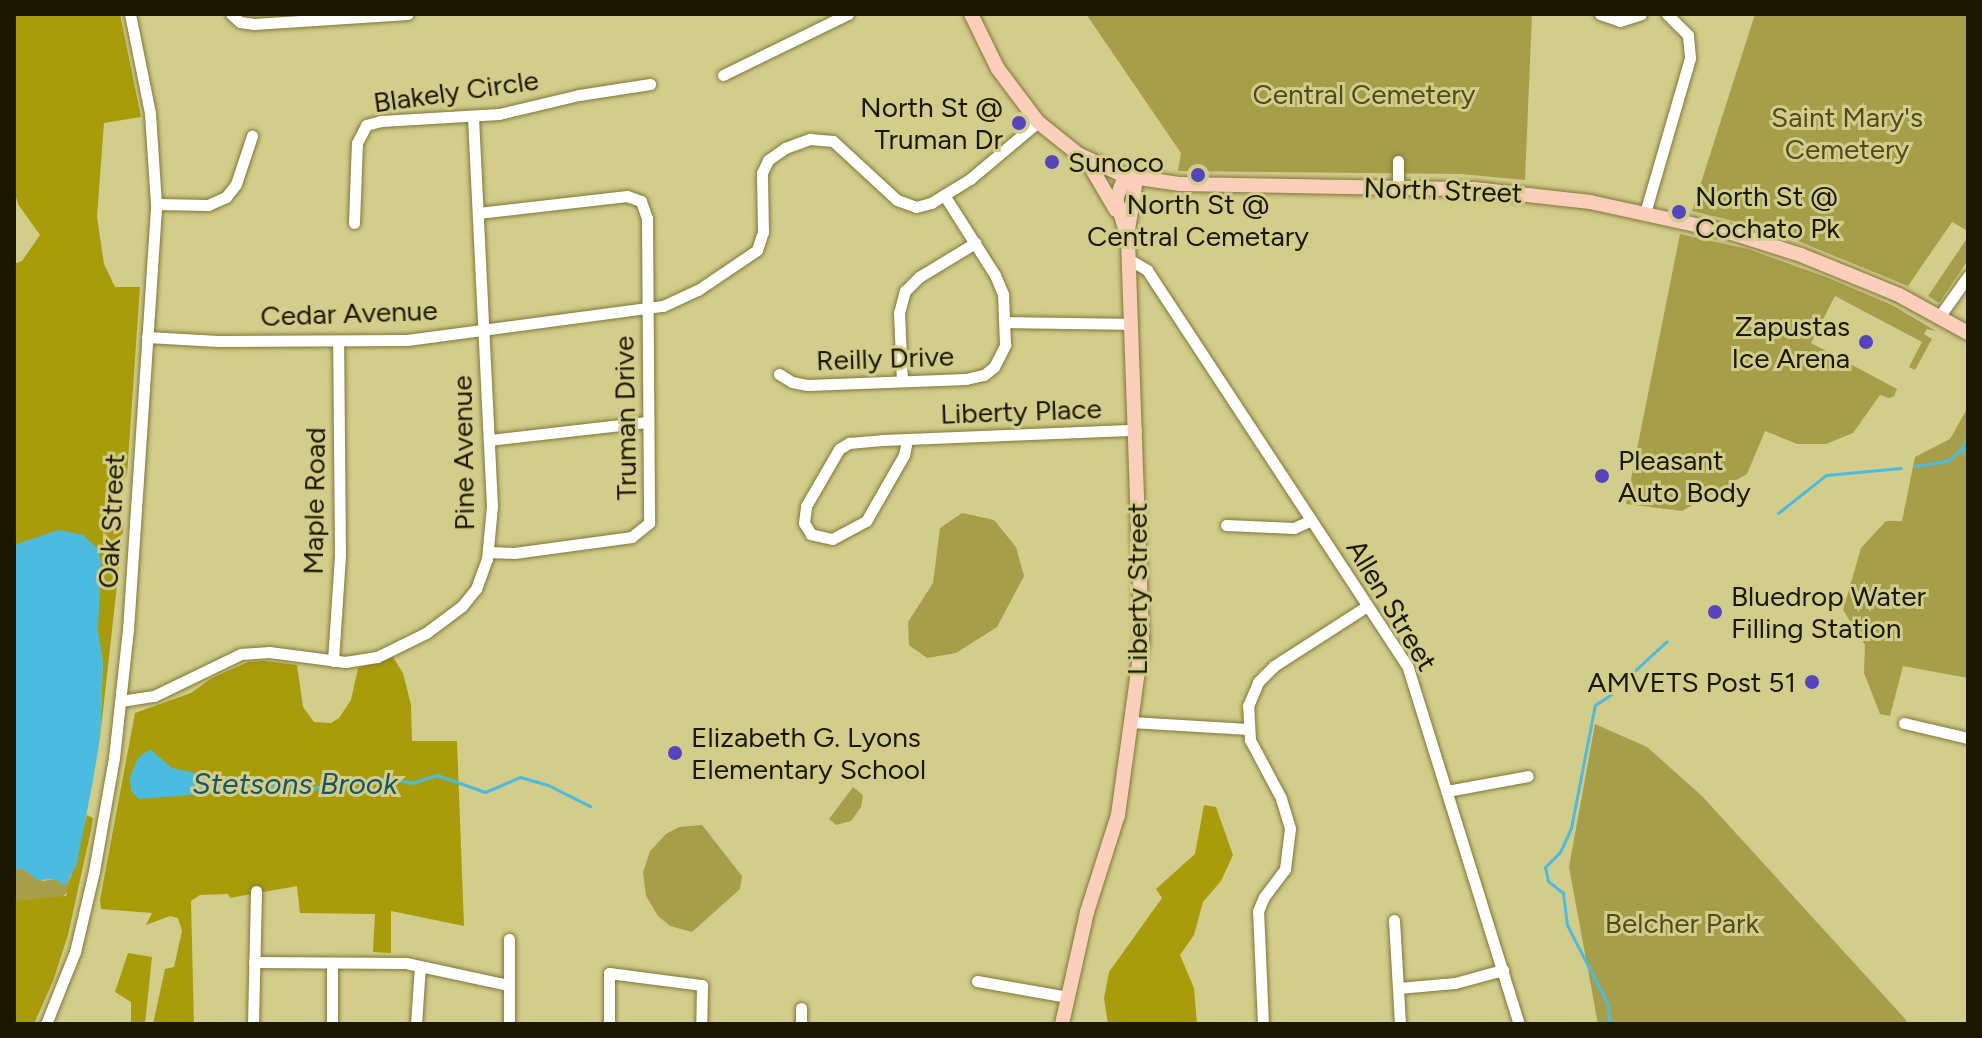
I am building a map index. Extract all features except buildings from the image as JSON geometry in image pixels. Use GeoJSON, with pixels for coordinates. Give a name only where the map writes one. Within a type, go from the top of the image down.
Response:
{"type":"FeatureCollection","features":[{"type":"Feature","properties":{"kind":"main road","name":"North Street"},"geometry":{"type":"LineString","coordinates":[[971,14],[998,69],[1038,122],[1086,159],[1131,177],[1180,184],[1398,187],[1529,193],[1645,213],[1745,237],[1801,255],[1875,284],[1968,333]]}},
{"type":"Feature","properties":{"kind":"main road","name":"Liberty Street"},"geometry":{"type":"LineString","coordinates":[[1086,159],[1117,212],[1129,241]]}},
{"type":"Feature","properties":{"kind":"main road","name":"Liberty Street"},"geometry":{"type":"LineString","coordinates":[[1062,1024],[1087,912],[1118,815],[1132,722],[1143,611],[1129,241],[1131,177]]}},
{"type":"Feature","properties":{"kind":"main road"},"geometry":{"type":"LineString","coordinates":[[1117,212],[1116,195],[1131,177]]}},
{"type":"Feature","properties":{"kind":"street","name":"Oak Street"},"geometry":{"type":"LineString","coordinates":[[46,1024],[65,981],[82,922],[109,786],[121,701],[156,204],[150,113],[130,14]]}},
{"type":"Feature","properties":{"kind":"street"},"geometry":{"type":"LineString","coordinates":[[231,14],[240,22],[254,24],[408,14]]}},
{"type":"Feature","properties":{"kind":"street"},"geometry":{"type":"LineString","coordinates":[[723,75],[848,14]]}},
{"type":"Feature","properties":{"kind":"street"},"geometry":{"type":"LineString","coordinates":[[1600,14],[1620,21],[1641,14]]}},
{"type":"Feature","properties":{"kind":"street"},"geometry":{"type":"LineString","coordinates":[[1645,213],[1690,58],[1688,35],[1667,14]]}},
{"type":"Feature","properties":{"kind":"street","name":"Blakely Circle"},"geometry":{"type":"LineString","coordinates":[[354,223],[357,143],[362,128],[381,121],[473,116],[650,84]]}},
{"type":"Feature","properties":{"kind":"street","name":"Pine Avenue"},"geometry":{"type":"LineString","coordinates":[[121,701],[154,696],[241,654],[269,652],[357,662],[386,654],[442,622],[472,595],[484,571],[492,506],[473,116]]}},
{"type":"Feature","properties":{"kind":"street","name":"Truman Drive"},"geometry":{"type":"LineString","coordinates":[[488,552],[514,553],[641,534],[651,514],[648,308],[680,300],[754,254],[763,232],[764,168],[776,153],[800,141],[820,138],[838,144],[906,205],[925,205],[989,165],[1038,122]]}},
{"type":"Feature","properties":{"kind":"street"},"geometry":{"type":"LineString","coordinates":[[156,204],[208,205],[226,197],[236,184],[252,136]]}},
{"type":"Feature","properties":{"kind":"street"},"geometry":{"type":"LineString","coordinates":[[1398,161],[1398,187]]}},
{"type":"Feature","properties":{"kind":"street","name":"Reilly Drive"},"geometry":{"type":"LineString","coordinates":[[779,374],[802,384],[966,379],[984,375],[1001,357],[1005,322],[1001,287],[944,195]]}},
{"type":"Feature","properties":{"kind":"street"},"geometry":{"type":"LineString","coordinates":[[478,213],[622,196],[636,198],[647,213],[648,308]]}},
{"type":"Feature","properties":{"kind":"street"},"geometry":{"type":"LineString","coordinates":[[902,381],[899,313],[905,291],[919,277],[975,243]]}},
{"type":"Feature","properties":{"kind":"street","name":"Allen Street"},"geometry":{"type":"LineString","coordinates":[[1130,260],[1147,270],[1411,674],[1519,1024]]}},
{"type":"Feature","properties":{"kind":"street"},"geometry":{"type":"LineString","coordinates":[[1939,317],[1968,276]]}},
{"type":"Feature","properties":{"kind":"street","name":"Cedar Avenue"},"geometry":{"type":"LineString","coordinates":[[147,337],[338,342],[414,339],[648,308]]}},
{"type":"Feature","properties":{"kind":"street"},"geometry":{"type":"LineString","coordinates":[[1005,322],[1132,324]]}},
{"type":"Feature","properties":{"kind":"street","name":"Maple Road"},"geometry":{"type":"LineString","coordinates":[[333,661],[340,555],[338,342]]}},
{"type":"Feature","properties":{"kind":"street"},"geometry":{"type":"LineString","coordinates":[[489,440],[648,422]]}},
{"type":"Feature","properties":{"kind":"street","name":"Liberty Place"},"geometry":{"type":"LineString","coordinates":[[907,440],[904,455],[866,521],[832,539],[811,534],[804,523],[804,511],[841,446],[853,442],[1136,430]]}},
{"type":"Feature","properties":{"kind":"street"},"geometry":{"type":"LineString","coordinates":[[1226,525],[1294,528],[1311,520]]}},
{"type":"Feature","properties":{"kind":"street"},"geometry":{"type":"LineString","coordinates":[[1263,1024],[1258,911],[1262,900],[1285,869],[1290,828],[1284,804],[1247,729],[1248,706],[1263,676],[1285,658],[1367,606]]}},
{"type":"Feature","properties":{"kind":"street"},"geometry":{"type":"LineString","coordinates":[[1132,722],[1247,729]]}},
{"type":"Feature","properties":{"kind":"street"},"geometry":{"type":"LineString","coordinates":[[1904,723],[1968,738]]}},
{"type":"Feature","properties":{"kind":"street"},"geometry":{"type":"LineString","coordinates":[[1447,791],[1528,776]]}},
{"type":"Feature","properties":{"kind":"street"},"geometry":{"type":"LineString","coordinates":[[253,1024],[256,891]]}},
{"type":"Feature","properties":{"kind":"street"},"geometry":{"type":"LineString","coordinates":[[1394,920],[1400,1024]]}},
{"type":"Feature","properties":{"kind":"street"},"geometry":{"type":"LineString","coordinates":[[509,939],[509,1024]]}},
{"type":"Feature","properties":{"kind":"street"},"geometry":{"type":"LineString","coordinates":[[254,962],[420,966],[509,985]]}},
{"type":"Feature","properties":{"kind":"street"},"geometry":{"type":"LineString","coordinates":[[332,963],[332,1024]]}},
{"type":"Feature","properties":{"kind":"street"},"geometry":{"type":"LineString","coordinates":[[416,1024],[420,966]]}},
{"type":"Feature","properties":{"kind":"street"},"geometry":{"type":"LineString","coordinates":[[1398,988],[1455,983],[1503,970]]}},
{"type":"Feature","properties":{"kind":"street"},"geometry":{"type":"LineString","coordinates":[[609,1024],[609,973],[702,985],[701,1024]]}},
{"type":"Feature","properties":{"kind":"street"},"geometry":{"type":"LineString","coordinates":[[977,981],[1068,997]]}},
{"type":"Feature","properties":{"kind":"street"},"geometry":{"type":"LineString","coordinates":[[801,1008],[801,1024]]}},
{"type":"Feature","properties":{"kind":"green space","name":"Central Cemetery"},"geometry":{"type":"Polygon","coordinates":[[[1086,14],[1532,14],[1525,180],[1461,174],[1178,171],[1181,153],[1086,14]]]}},
{"type":"Feature","properties":{"kind":"green space","name":"Saint Mary's Cemetery"},"geometry":{"type":"Polygon","coordinates":[[[1755,14],[1968,14],[1968,231],[1952,222],[1908,286],[1771,230],[1692,211],[1755,14]]]}},
{"type":"Feature","properties":{"kind":"green space"},"geometry":{"type":"Polygon","coordinates":[[[1680,234],[1748,249],[1826,277],[1892,305],[1936,331],[1927,329],[1924,334],[1932,339],[1915,370],[1909,367],[1922,342],[1835,296],[1811,343],[1897,389],[1894,396],[1880,395],[1853,433],[1826,444],[1797,444],[1765,431],[1747,474],[1682,511],[1626,504],[1680,234]]]}},
{"type":"Feature","properties":{"kind":"green space","name":"Saint Mary's Cemetery"},"geometry":{"type":"Polygon","coordinates":[[[1968,237],[1968,260],[1939,303],[1928,296],[1968,237]]]}},
{"type":"Feature","properties":{"kind":"green space"},"geometry":{"type":"Polygon","coordinates":[[[1968,407],[1968,678],[1903,666],[1890,716],[1880,714],[1864,673],[1865,645],[1843,610],[1861,548],[1886,521],[1902,521],[1915,457],[1950,439],[1968,407]]]}},
{"type":"Feature","properties":{"kind":"green space"},"geometry":{"type":"Polygon","coordinates":[[[962,513],[994,520],[1016,547],[1024,576],[997,627],[956,653],[927,658],[909,645],[908,622],[933,583],[940,528],[962,513]]]}},
{"type":"Feature","properties":{"kind":"green space","name":"Belcher Park"},"geometry":{"type":"Polygon","coordinates":[[[1595,724],[1647,747],[1702,796],[1907,1021],[1903,1024],[1598,1024],[1569,867],[1595,724]]]}},
{"type":"Feature","properties":{"kind":"green space"},"geometry":{"type":"Polygon","coordinates":[[[853,787],[863,795],[861,807],[851,821],[836,825],[829,819],[853,787]]]}},
{"type":"Feature","properties":{"kind":"green space"},"geometry":{"type":"Polygon","coordinates":[[[702,825],[742,876],[740,889],[692,932],[670,926],[658,916],[646,896],[643,873],[650,851],[666,834],[679,827],[702,825]]]}},
{"type":"Feature","properties":{"kind":"green space"},"geometry":{"type":"Polygon","coordinates":[[[14,869],[23,869],[43,881],[55,879],[65,885],[74,872],[70,889],[60,900],[14,901],[14,869]]]}},
{"type":"Feature","properties":{"kind":"shaded area"},"geometry":{"type":"Polygon","coordinates":[[[14,14],[120,14],[141,117],[104,123],[97,217],[104,264],[115,287],[140,287],[127,475],[113,494],[110,513],[124,522],[100,738],[103,662],[98,638],[98,596],[14,550],[14,264],[22,261],[40,235],[18,204],[14,190],[14,14]]]}},
{"type":"Feature","properties":{"kind":"shaded area"},"geometry":{"type":"Polygon","coordinates":[[[393,657],[403,673],[411,705],[412,741],[457,741],[464,926],[391,911],[391,953],[373,952],[375,914],[300,913],[297,886],[230,898],[228,894],[200,895],[191,901],[194,1024],[153,1024],[165,969],[174,967],[182,931],[178,918],[170,916],[146,925],[152,913],[101,909],[100,900],[135,713],[191,693],[212,678],[248,662],[265,661],[297,665],[303,707],[314,722],[331,723],[339,718],[351,700],[358,668],[393,657]]]}},
{"type":"Feature","properties":{"kind":"shaded area"},"geometry":{"type":"Polygon","coordinates":[[[1204,805],[1216,807],[1233,855],[1221,881],[1203,902],[1194,935],[1180,955],[1194,988],[1197,1024],[1108,1024],[1104,998],[1109,972],[1162,898],[1156,889],[1195,854],[1204,805]]]}},
{"type":"Feature","properties":{"kind":"shaded area"},"geometry":{"type":"Polygon","coordinates":[[[87,815],[93,818],[91,830],[68,935],[53,981],[34,1024],[14,1024],[14,901],[66,896],[87,815]]]}},
{"type":"Feature","properties":{"kind":"shaded area"},"geometry":{"type":"Polygon","coordinates":[[[128,953],[152,957],[145,1024],[131,1024],[131,1002],[115,992],[128,953]]]}},
{"type":"Feature","properties":{"kind":"water"},"geometry":{"type":"Polygon","coordinates":[[[59,530],[83,535],[98,549],[101,563],[98,631],[103,662],[100,738],[93,780],[77,864],[65,886],[55,879],[38,880],[23,869],[14,869],[14,545],[59,530]]]}},
{"type":"Feature","properties":{"kind":"water"},"geometry":{"type":"Polygon","coordinates":[[[150,749],[172,768],[205,775],[243,777],[255,784],[228,792],[139,799],[131,791],[130,777],[138,758],[150,749]]]}},
{"type":"Feature","properties":{"kind":"waterway"},"geometry":{"type":"LineString","coordinates":[[1968,436],[1962,448],[1968,458]]}},
{"type":"Feature","properties":{"kind":"waterway"},"geometry":{"type":"LineString","coordinates":[[1915,466],[1948,461],[1962,448]]}},
{"type":"Feature","properties":{"kind":"waterway"},"geometry":{"type":"LineString","coordinates":[[1778,513],[1826,475],[1901,468]]}},
{"type":"Feature","properties":{"kind":"waterway"},"geometry":{"type":"LineString","coordinates":[[1630,675],[1667,641]]}},
{"type":"Feature","properties":{"kind":"waterway"},"geometry":{"type":"LineString","coordinates":[[1609,1024],[1608,1005],[1567,925],[1563,893],[1548,881],[1545,867],[1560,852],[1571,828],[1595,705],[1612,694]]}},
{"type":"Feature","properties":{"kind":"waterway","name":"Stetsons Brook"},"geometry":{"type":"LineString","coordinates":[[252,784],[305,789],[385,778],[412,783],[437,775],[485,792],[520,777],[548,785],[590,806]]}},
{"type":"Feature","properties":{"kind":"place","name":"North St @ Truman Dr"},"geometry":{"type":"Point","coordinates":[1019,123]}},
{"type":"Feature","properties":{"kind":"place","name":"Sunoco"},"geometry":{"type":"Point","coordinates":[1052,162]}},
{"type":"Feature","properties":{"kind":"place","name":"North St @ Central Cemetary"},"geometry":{"type":"Point","coordinates":[1198,175]}},
{"type":"Feature","properties":{"kind":"place","name":"North St @ Cochato Pk"},"geometry":{"type":"Point","coordinates":[1679,212]}},
{"type":"Feature","properties":{"kind":"place","name":"Zapustas Ice Arena"},"geometry":{"type":"Point","coordinates":[1866,342]}},
{"type":"Feature","properties":{"kind":"place","name":"Pleasant Auto Body"},"geometry":{"type":"Point","coordinates":[1602,476]}},
{"type":"Feature","properties":{"kind":"place","name":"Bluedrop Water Filling Station"},"geometry":{"type":"Point","coordinates":[1715,612]}},
{"type":"Feature","properties":{"kind":"place","name":"AMVETS Post 51"},"geometry":{"type":"Point","coordinates":[1812,682]}},
{"type":"Feature","properties":{"kind":"place","name":"Elizabeth G. Lyons Elementary School"},"geometry":{"type":"Point","coordinates":[675,753]}}]}
